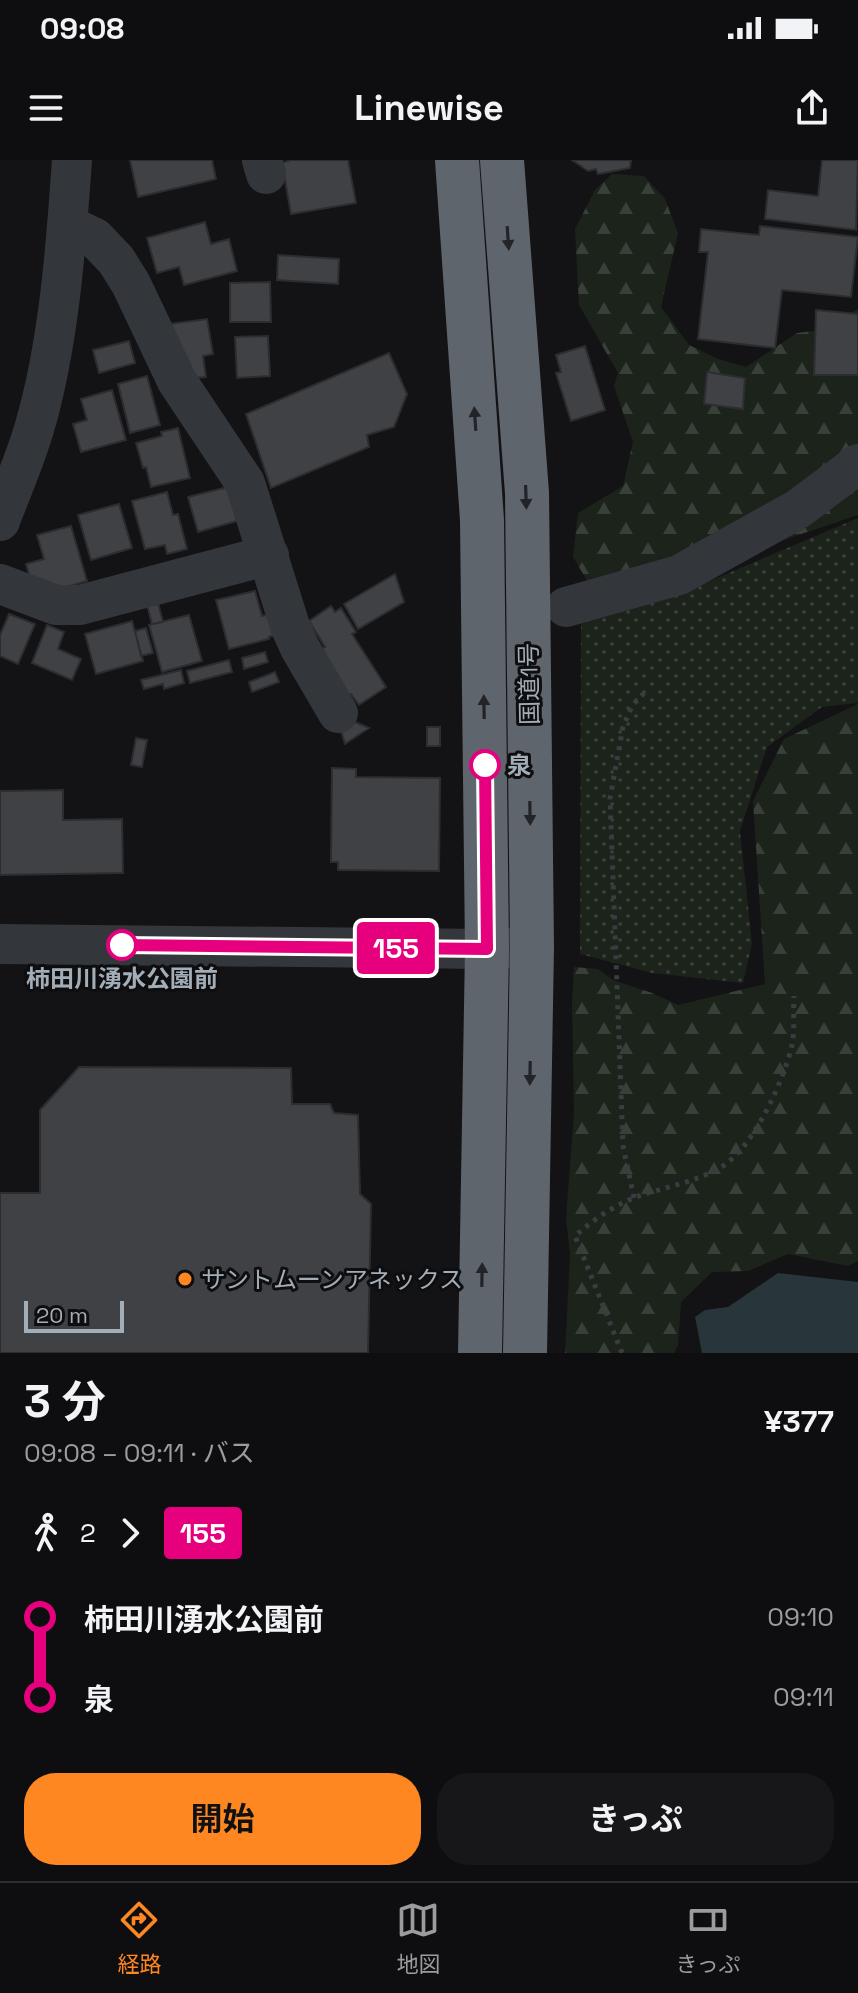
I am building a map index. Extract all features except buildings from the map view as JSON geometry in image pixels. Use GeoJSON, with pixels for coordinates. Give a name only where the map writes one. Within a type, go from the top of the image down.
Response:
{"type":"FeatureCollection","features":[{"type":"Feature","properties":{"kind":"highway","name":"国道1号"},"geometry":{"type":"LineString","coordinates":[[457,160],[482,520],[487,949],[480,1353]]}},
{"type":"Feature","properties":{"kind":"highway","name":"国道1号"},"geometry":{"type":"LineString","coordinates":[[502,160],[527,493],[532,946],[525,1353]]}},
{"type":"Feature","properties":{"kind":"street"},"geometry":{"type":"LineString","coordinates":[[0,521],[34,428],[56,325],[72,160]]}},
{"type":"Feature","properties":{"kind":"street"},"geometry":{"type":"LineString","coordinates":[[68,225],[95,238],[116,260],[131,284],[177,381],[225,448],[245,483],[300,648],[338,713]]}},
{"type":"Feature","properties":{"kind":"street"},"geometry":{"type":"LineString","coordinates":[[566,607],[675,586],[798,509],[858,464]]}},
{"type":"Feature","properties":{"kind":"street"},"geometry":{"type":"LineString","coordinates":[[0,584],[56,605],[80,605],[269,555]]}},
{"type":"Feature","properties":{"kind":"street"},"geometry":{"type":"LineString","coordinates":[[0,944],[487,949],[532,946]]}},
{"type":"Feature","properties":{"kind":"path"},"geometry":{"type":"LineString","coordinates":[[634,1198],[623,1146],[610,798],[623,727],[632,706],[645,692]]}},
{"type":"Feature","properties":{"kind":"path"},"geometry":{"type":"LineString","coordinates":[[622,1353],[575,1236],[596,1218],[634,1198],[725,1165],[751,1138],[776,1089],[792,1044],[794,996]]}},
{"type":"Feature","properties":{"kind":"green space"},"geometry":{"type":"Polygon","coordinates":[[[612,174],[644,176],[665,199],[678,233],[661,307],[689,345],[718,359],[746,367],[797,333],[821,330],[858,309],[858,515],[748,552],[589,584],[573,557],[578,513],[623,486],[633,442],[614,386],[618,373],[579,305],[575,229],[595,190],[612,174]]]}},
{"type":"Feature","properties":{"kind":"green space"},"geometry":{"type":"Polygon","coordinates":[[[858,518],[858,703],[822,707],[767,747],[740,831],[752,944],[743,983],[652,973],[580,954],[581,618],[670,598],[858,518]]]}},
{"type":"Feature","properties":{"kind":"green space"},"geometry":{"type":"Polygon","coordinates":[[[858,704],[858,1261],[848,1266],[788,1254],[748,1271],[712,1272],[681,1302],[678,1345],[674,1353],[565,1353],[570,1254],[566,1218],[574,1113],[574,967],[598,969],[613,980],[678,1005],[765,984],[753,801],[784,739],[858,704]]]}},
{"type":"Feature","properties":{"kind":"shaded area"},"geometry":{"type":"Polygon","coordinates":[[[778,1273],[858,1282],[858,1353],[702,1353],[695,1317],[705,1310],[728,1307],[778,1273]]]}},
{"type":"Feature","properties":{"kind":"bus line","name":"155"},"geometry":{"type":"LineString","coordinates":[[122,945],[487,949],[485,765]]}},
{"type":"Feature","properties":{"kind":"place","name":"泉"},"geometry":{"type":"Point","coordinates":[485,765]}},
{"type":"Feature","properties":{"kind":"place","name":"柿田川湧水公園前"},"geometry":{"type":"Point","coordinates":[122,945]}},
{"type":"Feature","properties":{"kind":"place","name":"サントムーンアネックス"},"geometry":{"type":"Point","coordinates":[185,1279]}}]}
